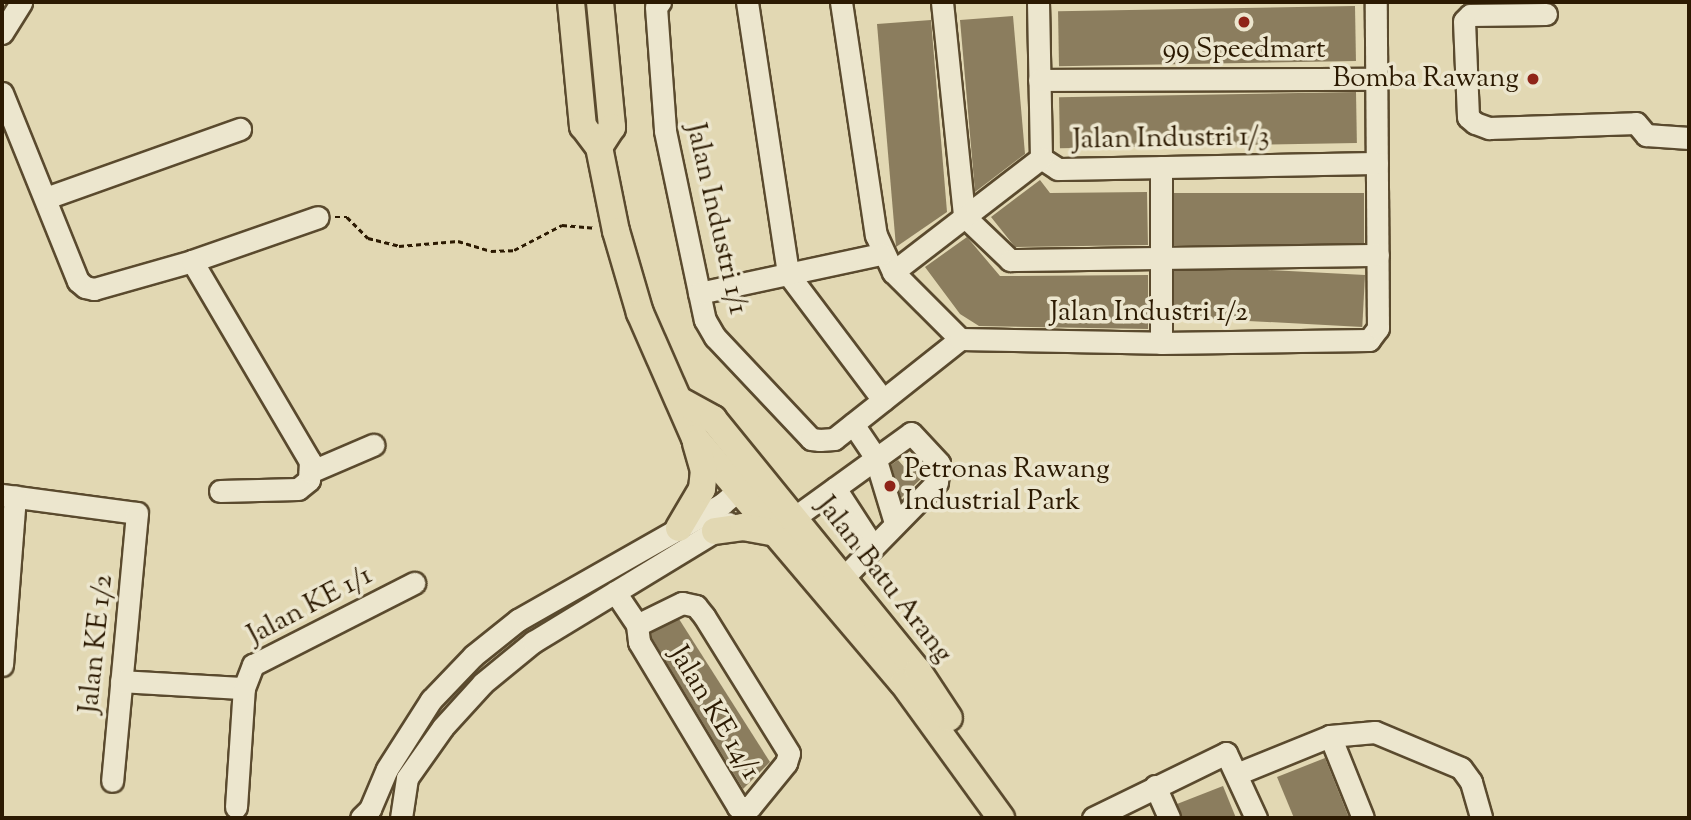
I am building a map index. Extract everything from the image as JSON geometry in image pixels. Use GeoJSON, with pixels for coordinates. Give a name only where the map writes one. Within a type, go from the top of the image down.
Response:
{"type":"FeatureCollection","features":[{"type":"Feature","properties":{"kind":"main road"},"geometry":{"type":"LineString","coordinates":[[571,2],[583,126],[599,147],[611,127],[601,4]]}},
{"type":"Feature","properties":{"kind":"main road","name":"Jalan Batu Arang"},"geometry":{"type":"LineString","coordinates":[[599,147],[616,231],[639,313],[681,401],[695,438],[771,532],[903,683],[1001,818]]}},
{"type":"Feature","properties":{"kind":"main road","name":"Jalan Batu Arang"},"geometry":{"type":"LineString","coordinates":[[681,401],[713,419],[918,671],[1014,818]]}},
{"type":"Feature","properties":{"kind":"main road"},"geometry":{"type":"LineString","coordinates":[[680,528],[702,489],[704,471],[695,438]]}},
{"type":"Feature","properties":{"kind":"main road"},"geometry":{"type":"LineString","coordinates":[[715,531],[743,527],[771,532]]}},
{"type":"Feature","properties":{"kind":"street"},"geometry":{"type":"LineString","coordinates":[[2,33],[21,2]]}},
{"type":"Feature","properties":{"kind":"street","name":"Jalan Industri 1/1"},"geometry":{"type":"LineString","coordinates":[[660,2],[656,7],[665,131],[705,320],[715,337],[811,439],[834,439],[960,340]]}},
{"type":"Feature","properties":{"kind":"street"},"geometry":{"type":"LineString","coordinates":[[747,2],[788,274],[883,400]]}},
{"type":"Feature","properties":{"kind":"street"},"geometry":{"type":"LineString","coordinates":[[841,2],[881,254],[893,272],[960,340]]}},
{"type":"Feature","properties":{"kind":"street"},"geometry":{"type":"LineString","coordinates":[[942,2],[964,216],[1010,260],[1378,256]]}},
{"type":"Feature","properties":{"kind":"street","name":"Jalan Industri 1/3"},"geometry":{"type":"LineString","coordinates":[[1038,2],[1041,158],[1058,169],[1377,163]]}},
{"type":"Feature","properties":{"kind":"street","name":"Jalan Industri 1/2"},"geometry":{"type":"LineString","coordinates":[[960,340],[1161,343],[1369,340],[1378,328],[1376,2]]}},
{"type":"Feature","properties":{"kind":"street"},"geometry":{"type":"LineString","coordinates":[[1546,14],[1470,15],[1464,21],[1468,117],[1489,128],[1636,122],[1646,135],[1689,138]]}},
{"type":"Feature","properties":{"kind":"street"},"geometry":{"type":"LineString","coordinates":[[1039,80],[1376,79]]}},
{"type":"Feature","properties":{"kind":"street"},"geometry":{"type":"LineString","coordinates":[[2,93],[78,281],[85,287],[94,289],[192,261],[317,218]]}},
{"type":"Feature","properties":{"kind":"street"},"geometry":{"type":"LineString","coordinates":[[46,198],[240,129]]}},
{"type":"Feature","properties":{"kind":"street"},"geometry":{"type":"LineString","coordinates":[[893,272],[1041,158]]}},
{"type":"Feature","properties":{"kind":"street"},"geometry":{"type":"LineString","coordinates":[[1161,167],[1161,343]]}},
{"type":"Feature","properties":{"kind":"street"},"geometry":{"type":"LineString","coordinates":[[699,293],[881,254]]}},
{"type":"Feature","properties":{"kind":"street"},"geometry":{"type":"LineString","coordinates":[[192,261],[310,461],[309,480],[298,489],[220,491]]}},
{"type":"Feature","properties":{"kind":"street"},"geometry":{"type":"LineString","coordinates":[[853,424],[875,457],[895,523]]}},
{"type":"Feature","properties":{"kind":"street"},"geometry":{"type":"LineString","coordinates":[[795,517],[911,433],[939,463],[937,482],[872,545],[843,578]]}},
{"type":"Feature","properties":{"kind":"street"},"geometry":{"type":"LineString","coordinates":[[310,472],[373,445]]}},
{"type":"Feature","properties":{"kind":"street"},"geometry":{"type":"LineString","coordinates":[[401,818],[407,778],[443,727],[483,683],[533,642],[715,531],[743,499],[765,482]]}},
{"type":"Feature","properties":{"kind":"street"},"geometry":{"type":"LineString","coordinates":[[835,488],[872,545]]}},
{"type":"Feature","properties":{"kind":"street"},"geometry":{"type":"LineString","coordinates":[[2,665],[8,496]]}},
{"type":"Feature","properties":{"kind":"street","name":"Jalan KE 1/2"},"geometry":{"type":"LineString","coordinates":[[8,496],[137,513],[112,781]]}},
{"type":"Feature","properties":{"kind":"street"},"geometry":{"type":"LineString","coordinates":[[361,818],[370,809],[387,769],[430,700],[473,656],[518,620],[680,528],[743,499]]}},
{"type":"Feature","properties":{"kind":"street","name":"Jalan KE 1/1"},"geometry":{"type":"LineString","coordinates":[[236,807],[244,688],[253,665],[414,583]]}},
{"type":"Feature","properties":{"kind":"street","name":"Jalan KE 14/1"},"geometry":{"type":"LineString","coordinates":[[615,592],[637,625],[639,642],[738,807],[750,807],[786,763],[789,753],[704,616],[696,606],[682,603],[637,625]]}},
{"type":"Feature","properties":{"kind":"street","name":"Jalan KE 1/1"},"geometry":{"type":"LineString","coordinates":[[121,681],[244,688]]}},
{"type":"Feature","properties":{"kind":"street"},"geometry":{"type":"LineString","coordinates":[[1239,773],[1330,736],[1375,732],[1461,768],[1471,782],[1481,818]]}},
{"type":"Feature","properties":{"kind":"street"},"geometry":{"type":"LineString","coordinates":[[1330,736],[1363,818]]}},
{"type":"Feature","properties":{"kind":"street"},"geometry":{"type":"LineString","coordinates":[[1094,818],[1220,754],[1231,758],[1256,818]]}},
{"type":"Feature","properties":{"kind":"street"},"geometry":{"type":"LineString","coordinates":[[1155,786],[1169,818]]}},
{"type":"Feature","properties":{"kind":"path"},"geometry":{"type":"LineString","coordinates":[[317,218],[346,217],[368,238],[399,246],[458,241],[491,251],[514,250],[562,225],[616,231]]}},
{"type":"Feature","properties":{"kind":"building"},"geometry":{"type":"Polygon","coordinates":[[[1355,6],[1356,61],[1059,66],[1058,11],[1355,6]]]}},
{"type":"Feature","properties":{"kind":"building"},"geometry":{"type":"Polygon","coordinates":[[[1013,16],[1025,154],[975,192],[960,20],[1013,16]]]}},
{"type":"Feature","properties":{"kind":"building"},"geometry":{"type":"Polygon","coordinates":[[[931,20],[947,212],[896,247],[877,24],[931,20]]]}},
{"type":"Feature","properties":{"kind":"building"},"geometry":{"type":"Polygon","coordinates":[[[1356,92],[1357,143],[1060,148],[1059,97],[1356,92]]]}},
{"type":"Feature","properties":{"kind":"building"},"geometry":{"type":"Polygon","coordinates":[[[1040,180],[1050,193],[1147,192],[1148,245],[1015,247],[991,217],[1040,180]]]}},
{"type":"Feature","properties":{"kind":"building"},"geometry":{"type":"Polygon","coordinates":[[[1174,193],[1364,193],[1364,245],[1174,245],[1174,193]]]}},
{"type":"Feature","properties":{"kind":"building"},"geometry":{"type":"Polygon","coordinates":[[[967,237],[1000,276],[1148,275],[1148,329],[979,326],[960,314],[925,267],[967,237]]]}},
{"type":"Feature","properties":{"kind":"building"},"geometry":{"type":"Polygon","coordinates":[[[1174,265],[1365,275],[1362,327],[1172,317],[1174,265]]]}},
{"type":"Feature","properties":{"kind":"building"},"geometry":{"type":"Polygon","coordinates":[[[898,460],[906,469],[913,462],[925,475],[901,498],[891,465],[898,460]]]}},
{"type":"Feature","properties":{"kind":"building"},"geometry":{"type":"Polygon","coordinates":[[[679,619],[770,762],[743,789],[652,638],[651,633],[679,619]]]}},
{"type":"Feature","properties":{"kind":"building"},"geometry":{"type":"Polygon","coordinates":[[[1325,758],[1349,818],[1294,818],[1277,777],[1325,758]]]}},
{"type":"Feature","properties":{"kind":"building"},"geometry":{"type":"Polygon","coordinates":[[[1223,786],[1236,818],[1182,818],[1177,804],[1223,786]]]}},
{"type":"Feature","properties":{"kind":"place","name":"99 Speedmart"},"geometry":{"type":"Point","coordinates":[1244,22]}},
{"type":"Feature","properties":{"kind":"place","name":"Bomba Rawang"},"geometry":{"type":"Point","coordinates":[1533,79]}},
{"type":"Feature","properties":{"kind":"place","name":"Petronas Rawang Industrial Park"},"geometry":{"type":"Point","coordinates":[890,486]}}]}
